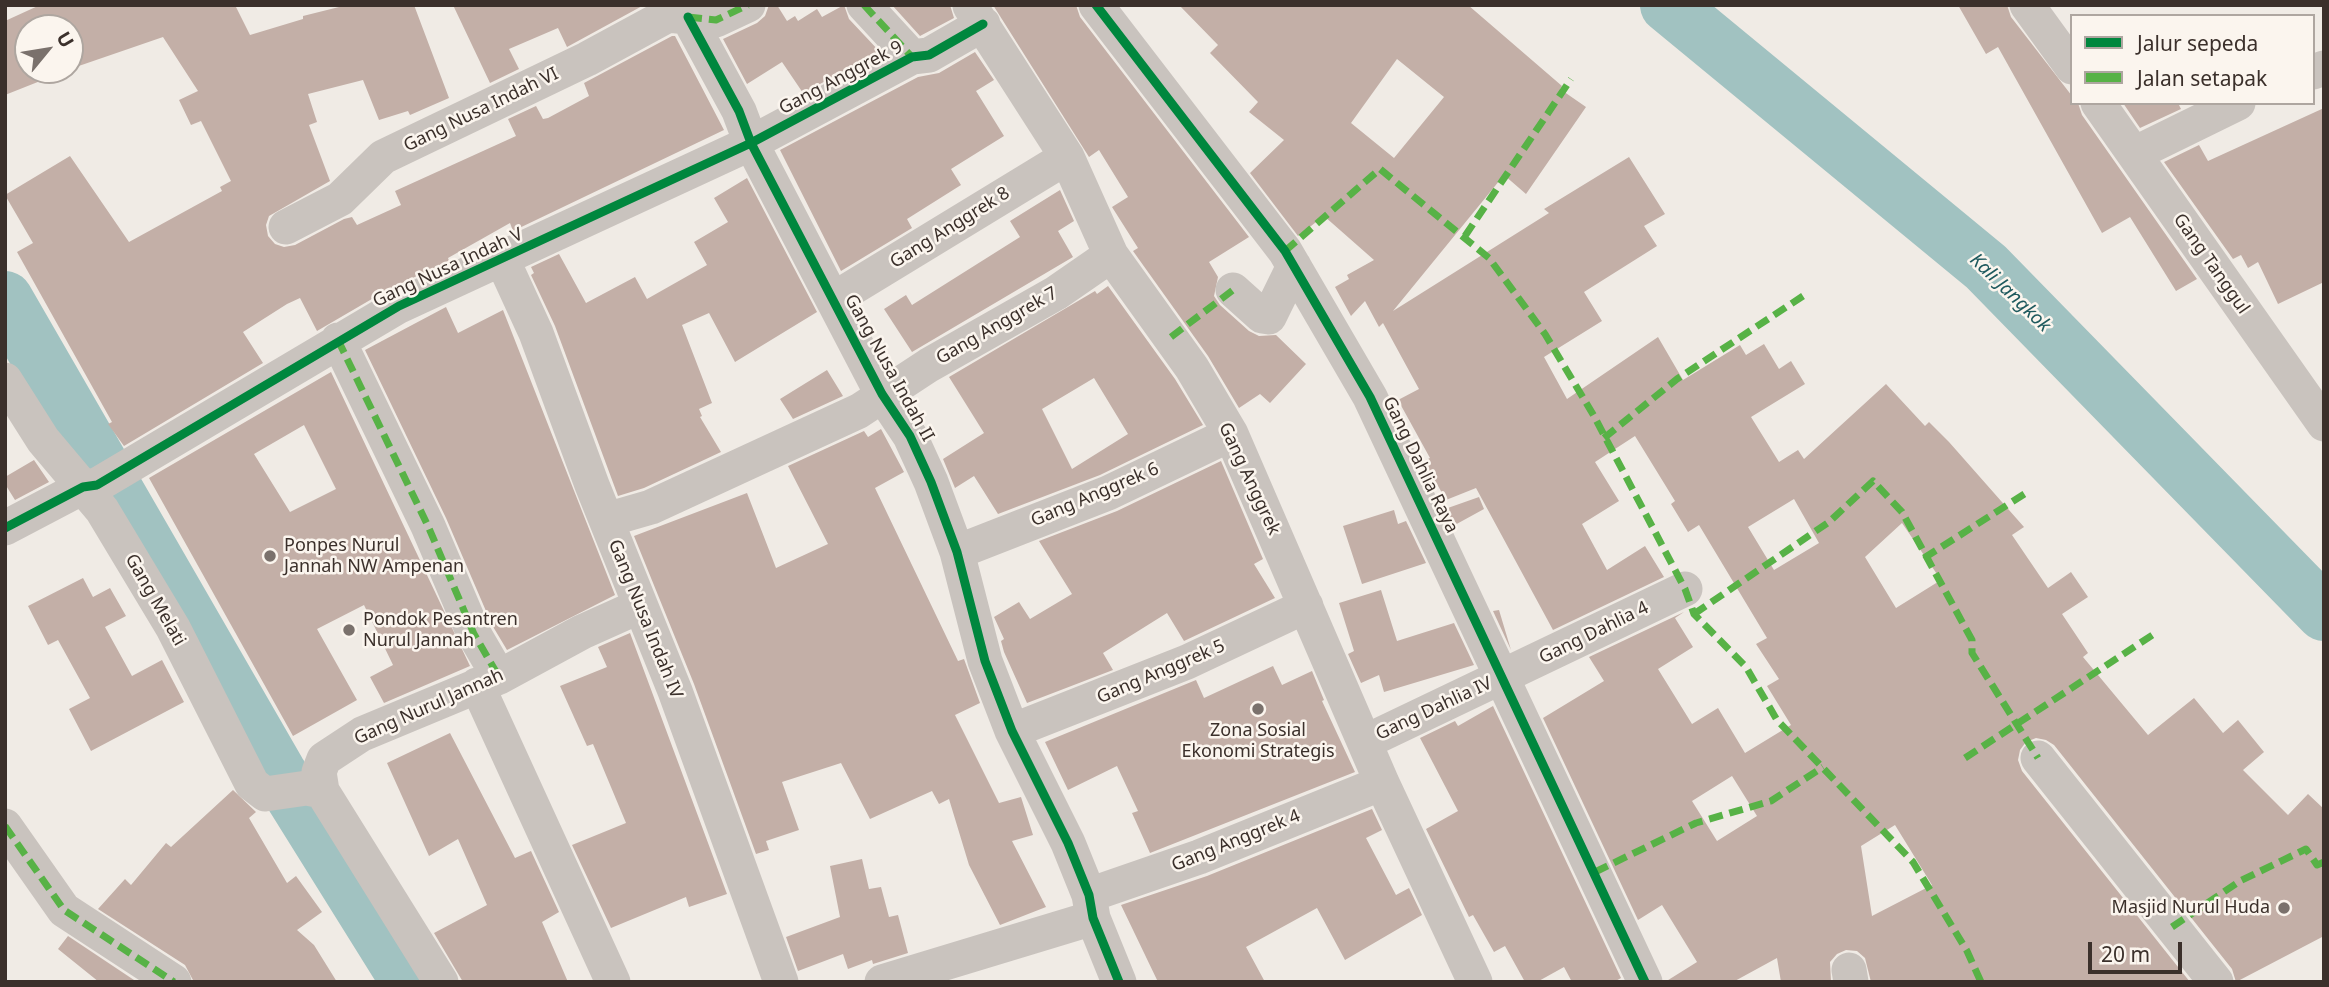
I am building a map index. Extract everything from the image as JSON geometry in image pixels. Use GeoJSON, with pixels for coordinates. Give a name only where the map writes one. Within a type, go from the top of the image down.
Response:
{"type":"FeatureCollection","features":[{"type":"Feature","properties":{"kind":"street","name":"Gang Nusa Indah VI"},"geometry":{"type":"LineString","coordinates":[[286,228],[340,199],[383,157],[587,59],[668,15],[716,20],[748,5]]}},
{"type":"Feature","properties":{"kind":"street"},"geometry":{"type":"LineString","coordinates":[[864,5],[912,57]]}},
{"type":"Feature","properties":{"kind":"street","name":"Gang Dahlia Raya"},"geometry":{"type":"LineString","coordinates":[[1096,5],[1294,266],[1370,397],[1645,982]]}},
{"type":"Feature","properties":{"kind":"street"},"geometry":{"type":"LineString","coordinates":[[2027,5],[2070,64]]}},
{"type":"Feature","properties":{"kind":"street","name":"Gang Anggrek 9"},"geometry":{"type":"LineString","coordinates":[[751,143],[912,57],[929,55],[976,14]]}},
{"type":"Feature","properties":{"kind":"street","name":"Gang Anggrek"},"geometry":{"type":"LineString","coordinates":[[976,14],[1066,157],[1111,255],[1192,368],[1231,434],[1382,783],[1475,982]]}},
{"type":"Feature","properties":{"kind":"street","name":"Gang Nusa Indah II"},"geometry":{"type":"LineString","coordinates":[[688,17],[739,111],[751,143],[882,394],[910,436],[957,552],[985,661],[1012,731],[1068,843],[1119,982]]}},
{"type":"Feature","properties":{"kind":"street","name":"Gang Tanggul"},"geometry":{"type":"LineString","coordinates":[[2099,105],[2324,424]]}},
{"type":"Feature","properties":{"kind":"street"},"geometry":{"type":"LineString","coordinates":[[2134,154],[2234,105]]}},
{"type":"Feature","properties":{"kind":"street","name":"Gang Nusa Indah V"},"geometry":{"type":"LineString","coordinates":[[5,528],[102,480],[399,306],[751,143]]}},
{"type":"Feature","properties":{"kind":"street","name":"Gang Anggrek 8"},"geometry":{"type":"LineString","coordinates":[[834,299],[1066,157]]}},
{"type":"Feature","properties":{"kind":"street","name":"Gang Anggrek 7"},"geometry":{"type":"LineString","coordinates":[[606,520],[651,507],[694,484],[796,443],[859,411],[882,394],[1056,293],[1111,255]]}},
{"type":"Feature","properties":{"kind":"street","name":"Gang Nusa Indah IV"},"geometry":{"type":"LineString","coordinates":[[502,259],[536,333],[606,520],[675,691],[780,982]]}},
{"type":"Feature","properties":{"kind":"street"},"geometry":{"type":"LineString","coordinates":[[1233,290],[1262,316],[1269,317],[1294,266]]}},
{"type":"Feature","properties":{"kind":"street"},"geometry":{"type":"LineString","coordinates":[[338,340],[428,526],[474,634],[488,681],[613,982]]}},
{"type":"Feature","properties":{"kind":"street","name":"Gang Melati"},"geometry":{"type":"LineString","coordinates":[[5,380],[43,440],[102,480],[102,510],[173,628],[252,784],[259,792],[301,791],[440,982]]}},
{"type":"Feature","properties":{"kind":"street","name":"Gang Anggrek 6"},"geometry":{"type":"LineString","coordinates":[[957,552],[1108,493],[1231,434]]}},
{"type":"Feature","properties":{"kind":"street","name":"Gang Dahlia 4"},"geometry":{"type":"LineString","coordinates":[[1502,676],[1685,589]]}},
{"type":"Feature","properties":{"kind":"street","name":"Gang Nurul Jannah"},"geometry":{"type":"LineString","coordinates":[[301,791],[319,772],[324,760],[352,740],[488,681],[582,632],[640,606]]}},
{"type":"Feature","properties":{"kind":"street","name":"Gang Anggrek 5"},"geometry":{"type":"LineString","coordinates":[[1012,731],[1187,662],[1306,606]]}},
{"type":"Feature","properties":{"kind":"street","name":"Gang Dahlia IV"},"geometry":{"type":"LineString","coordinates":[[1365,741],[1502,676]]}},
{"type":"Feature","properties":{"kind":"street"},"geometry":{"type":"LineString","coordinates":[[2038,758],[2216,982]]}},
{"type":"Feature","properties":{"kind":"street","name":"Gang Anggrek 4"},"geometry":{"type":"LineString","coordinates":[[882,982],[1091,907],[1199,857],[1382,783]]}},
{"type":"Feature","properties":{"kind":"street"},"geometry":{"type":"LineString","coordinates":[[5,826],[64,910],[174,982]]}},
{"type":"Feature","properties":{"kind":"building"},"geometry":{"type":"Polygon","coordinates":[[[40,5],[235,5],[250,35],[303,19],[303,16],[347,5],[414,5],[449,98],[410,115],[408,111],[379,120],[363,80],[308,94],[317,122],[309,125],[330,181],[269,216],[266,225],[268,236],[275,244],[284,247],[295,245],[344,219],[352,217],[357,225],[401,205],[395,191],[516,136],[508,119],[536,106],[543,119],[548,118],[589,96],[584,83],[672,36],[675,36],[724,130],[513,231],[510,223],[448,258],[449,261],[389,289],[317,331],[300,298],[287,304],[243,332],[263,363],[124,446],[108,424],[112,422],[17,252],[33,243],[5,195],[70,156],[129,242],[222,191],[220,187],[231,181],[201,121],[191,125],[179,100],[198,91],[163,37],[84,64],[84,14],[20,14],[40,5]]]}},
{"type":"Feature","properties":{"kind":"building"},"geometry":{"type":"Polygon","coordinates":[[[453,5],[644,5],[567,47],[558,28],[509,49],[519,69],[490,83],[453,5]]]}},
{"type":"Feature","properties":{"kind":"building"},"geometry":{"type":"Polygon","coordinates":[[[769,5],[777,5],[787,21],[795,16],[798,21],[817,9],[822,17],[844,5],[849,19],[880,52],[803,93],[782,62],[747,84],[723,39],[757,23],[765,16],[769,5]]]}},
{"type":"Feature","properties":{"kind":"building"},"geometry":{"type":"Polygon","coordinates":[[[892,5],[950,5],[954,18],[920,36],[892,5]]]}},
{"type":"Feature","properties":{"kind":"building"},"geometry":{"type":"Polygon","coordinates":[[[993,5],[1076,5],[1080,17],[1249,237],[1209,262],[1218,277],[1214,296],[1220,305],[1249,331],[1259,336],[1276,335],[1306,364],[1270,403],[1260,394],[1239,408],[1208,356],[1133,251],[1138,248],[1112,207],[1128,197],[1099,150],[1089,157],[993,5]]]}},
{"type":"Feature","properties":{"kind":"building"},"geometry":{"type":"Polygon","coordinates":[[[1179,5],[1468,5],[1562,86],[1560,89],[1586,107],[1526,194],[1504,175],[1393,311],[1549,213],[1544,209],[1629,157],[1665,214],[1644,226],[1657,246],[1584,292],[1602,321],[1544,357],[1567,399],[1658,337],[1683,380],[1740,345],[1746,355],[1764,344],[1779,369],[1791,361],[1805,384],[1751,417],[1779,462],[1798,450],[1804,459],[1886,384],[1925,426],[1929,422],[1949,442],[2024,527],[2012,535],[2048,588],[2071,572],[2088,597],[2062,614],[2088,653],[2083,657],[2148,735],[2194,698],[2223,733],[2238,720],[2264,752],[2243,770],[2288,815],[2308,794],[2324,809],[2324,936],[2236,982],[2232,969],[2054,745],[2036,738],[2026,742],[2020,750],[2018,760],[2022,771],[2190,982],[1871,982],[1865,958],[1857,951],[1846,950],[1837,954],[1830,962],[1831,982],[1781,982],[1777,958],[1733,982],[1665,982],[1697,962],[1662,905],[1638,920],[1543,718],[1604,681],[1589,657],[1684,612],[1675,618],[1693,647],[1658,669],[1692,724],[1718,708],[1745,753],[1791,725],[1767,686],[1779,679],[1756,644],[1767,638],[1699,525],[1688,532],[1671,504],[1675,501],[1635,436],[1595,462],[1619,501],[1582,524],[1607,570],[1645,546],[1664,577],[1553,630],[1476,488],[1446,500],[1424,461],[1430,458],[1398,400],[1419,389],[1383,323],[1379,327],[1365,301],[1351,316],[1335,287],[1349,279],[1347,275],[1374,260],[1324,216],[1298,236],[1250,173],[1284,140],[1249,112],[1258,102],[1210,53],[1218,45],[1179,5]],[[1397,59],[1351,123],[1394,158],[1444,97],[1397,59]],[[1794,499],[1748,527],[1774,570],[1819,543],[1794,499]],[[1902,523],[1865,557],[1896,608],[1941,580],[1902,523]],[[1732,776],[1692,801],[1717,841],[1757,816],[1732,776]],[[1895,825],[1861,846],[1872,916],[1932,885],[1895,825]]]}},
{"type":"Feature","properties":{"kind":"building"},"geometry":{"type":"Polygon","coordinates":[[[1958,5],[2007,5],[2011,17],[2070,93],[2070,105],[2079,105],[2082,115],[2197,279],[2176,291],[2130,217],[2102,233],[1998,47],[1986,54],[1958,5]]]}},
{"type":"Feature","properties":{"kind":"building"},"geometry":{"type":"Polygon","coordinates":[[[14,17],[14,84],[33,84],[5,95],[5,21],[14,17]]]}},
{"type":"Feature","properties":{"kind":"building"},"geometry":{"type":"Polygon","coordinates":[[[975,52],[994,80],[976,91],[1004,136],[951,169],[961,185],[907,219],[912,228],[841,271],[780,150],[918,77],[939,73],[975,52]]]}},
{"type":"Feature","properties":{"kind":"building"},"geometry":{"type":"Polygon","coordinates":[[[2124,105],[2179,105],[2181,109],[2140,128],[2124,105]]]}},
{"type":"Feature","properties":{"kind":"building"},"geometry":{"type":"Polygon","coordinates":[[[2324,108],[2324,282],[2278,304],[2258,262],[2248,268],[2241,255],[2233,259],[2164,162],[2199,145],[2208,161],[2324,108]]]}},
{"type":"Feature","properties":{"kind":"building"},"geometry":{"type":"Polygon","coordinates":[[[747,178],[817,312],[735,362],[709,313],[682,325],[712,403],[699,409],[702,416],[700,417],[721,452],[644,488],[618,496],[555,326],[531,275],[534,273],[531,267],[559,254],[586,303],[635,277],[647,299],[707,265],[694,242],[728,222],[714,198],[747,178]]]}},
{"type":"Feature","properties":{"kind":"building"},"geometry":{"type":"Polygon","coordinates":[[[1060,190],[1074,221],[1058,231],[1073,257],[912,352],[884,309],[906,295],[912,305],[1020,237],[1010,221],[1060,190]]]}},
{"type":"Feature","properties":{"kind":"building"},"geometry":{"type":"Polygon","coordinates":[[[1108,286],[1175,379],[1203,425],[1100,475],[998,514],[974,476],[955,488],[943,459],[984,433],[949,377],[1095,291],[1097,294],[1108,286]],[[1094,378],[1042,409],[1072,469],[1128,434],[1094,378]]]}},
{"type":"Feature","properties":{"kind":"building"},"geometry":{"type":"Polygon","coordinates":[[[446,307],[458,333],[503,310],[615,595],[507,650],[492,625],[446,518],[365,350],[446,307]]]}},
{"type":"Feature","properties":{"kind":"building"},"geometry":{"type":"Polygon","coordinates":[[[827,370],[843,396],[793,419],[780,399],[827,370]]]}},
{"type":"Feature","properties":{"kind":"building"},"geometry":{"type":"Polygon","coordinates":[[[331,372],[470,666],[384,703],[370,677],[393,665],[364,605],[317,629],[357,700],[293,736],[149,478],[331,372]],[[304,425],[254,454],[290,512],[336,489],[304,425]]]}},
{"type":"Feature","properties":{"kind":"building"},"geometry":{"type":"Polygon","coordinates":[[[881,429],[904,472],[875,488],[958,661],[964,659],[980,703],[955,715],[999,803],[1021,797],[1033,835],[1012,841],[1046,907],[1000,925],[969,865],[949,799],[939,804],[932,791],[870,819],[841,763],[782,782],[799,830],[766,841],[769,850],[756,854],[694,684],[634,536],[747,493],[776,568],[828,544],[788,466],[864,431],[868,437],[881,429]]]}},
{"type":"Feature","properties":{"kind":"building"},"geometry":{"type":"Polygon","coordinates":[[[34,460],[49,482],[15,500],[5,484],[5,477],[34,460]]]}},
{"type":"Feature","properties":{"kind":"building"},"geometry":{"type":"Polygon","coordinates":[[[1221,461],[1263,559],[1254,564],[1275,598],[1184,641],[1167,613],[1103,653],[1113,670],[1027,703],[1004,652],[1001,641],[1004,639],[994,617],[1019,602],[1030,619],[1072,594],[1039,541],[1117,511],[1221,461]]]}},
{"type":"Feature","properties":{"kind":"building"},"geometry":{"type":"Polygon","coordinates":[[[1479,497],[1484,509],[1453,526],[1445,509],[1479,497]]]}},
{"type":"Feature","properties":{"kind":"building"},"geometry":{"type":"Polygon","coordinates":[[[1394,510],[1398,524],[1406,521],[1426,563],[1362,584],[1343,526],[1394,510]]]}},
{"type":"Feature","properties":{"kind":"building"},"geometry":{"type":"Polygon","coordinates":[[[83,578],[93,597],[110,588],[126,616],[105,627],[132,676],[162,660],[184,702],[91,751],[69,709],[90,698],[58,640],[48,645],[28,606],[83,578]]]}},
{"type":"Feature","properties":{"kind":"building"},"geometry":{"type":"Polygon","coordinates":[[[1381,590],[1397,641],[1454,623],[1474,665],[1384,692],[1379,675],[1361,683],[1348,654],[1354,651],[1339,603],[1381,590]]]}},
{"type":"Feature","properties":{"kind":"building"},"geometry":{"type":"Polygon","coordinates":[[[1499,610],[1511,650],[1493,611],[1499,610]]]}},
{"type":"Feature","properties":{"kind":"building"},"geometry":{"type":"Polygon","coordinates":[[[630,633],[727,894],[689,907],[686,897],[611,928],[572,845],[626,823],[593,744],[587,746],[560,686],[607,667],[598,647],[630,633]]]}},
{"type":"Feature","properties":{"kind":"building"},"geometry":{"type":"Polygon","coordinates":[[[1273,666],[1282,685],[1312,671],[1324,700],[1322,701],[1355,772],[1150,853],[1132,813],[1138,811],[1117,766],[1068,790],[1045,742],[1196,680],[1204,698],[1273,666]]]}},
{"type":"Feature","properties":{"kind":"building"},"geometry":{"type":"Polygon","coordinates":[[[1493,706],[1621,978],[1614,982],[1572,982],[1564,967],[1537,982],[1525,982],[1505,946],[1494,952],[1473,915],[1469,917],[1426,829],[1458,811],[1420,738],[1455,721],[1458,726],[1493,706]]]}},
{"type":"Feature","properties":{"kind":"building"},"geometry":{"type":"Polygon","coordinates":[[[450,733],[515,858],[531,851],[559,912],[542,922],[568,982],[463,982],[434,933],[487,905],[458,839],[429,856],[387,763],[450,733]]]}},
{"type":"Feature","properties":{"kind":"building"},"geometry":{"type":"Polygon","coordinates":[[[233,790],[256,812],[249,818],[287,883],[296,876],[322,912],[297,930],[314,945],[337,982],[194,982],[185,965],[98,909],[125,879],[131,885],[166,843],[171,847],[233,790]]]}},
{"type":"Feature","properties":{"kind":"building"},"geometry":{"type":"Polygon","coordinates":[[[1372,809],[1382,830],[1366,838],[1396,895],[1409,888],[1422,915],[1345,960],[1317,908],[1246,947],[1265,982],[1158,982],[1121,905],[1207,876],[1372,809]]]}},
{"type":"Feature","properties":{"kind":"building"},"geometry":{"type":"Polygon","coordinates":[[[862,859],[869,889],[881,887],[889,917],[898,915],[908,953],[873,964],[872,960],[848,969],[843,954],[798,971],[786,937],[840,917],[830,866],[862,859]]]}},
{"type":"Feature","properties":{"kind":"building"},"geometry":{"type":"Polygon","coordinates":[[[68,936],[137,982],[99,982],[58,949],[68,936]]]}},
{"type":"Feature","properties":{"kind":"waterway","name":"Kali Jangkok"},"geometry":{"type":"LineString","coordinates":[[1668,5],[1986,267],[2324,613]]}},
{"type":"Feature","properties":{"kind":"waterway"},"geometry":{"type":"LineString","coordinates":[[5,299],[278,772],[409,982]]}},
{"type":"Feature","properties":{"kind":"marked path"},"geometry":{"type":"LineString","coordinates":[[688,17],[716,20],[748,5]]}},
{"type":"Feature","properties":{"kind":"marked path"},"geometry":{"type":"LineString","coordinates":[[864,5],[912,57]]}},
{"type":"Feature","properties":{"kind":"marked path"},"geometry":{"type":"LineString","coordinates":[[1465,236],[1571,79]]}},
{"type":"Feature","properties":{"kind":"marked path"},"geometry":{"type":"LineString","coordinates":[[1285,251],[1380,169],[1489,258],[1545,334],[1594,416],[1685,589],[1694,614],[1746,667],[1777,720],[1913,862],[1967,951],[1981,982]]}},
{"type":"Feature","properties":{"kind":"marked path"},"geometry":{"type":"LineString","coordinates":[[1171,337],[1233,290]]}},
{"type":"Feature","properties":{"kind":"marked path"},"geometry":{"type":"LineString","coordinates":[[1604,438],[1677,379],[1803,296]]}},
{"type":"Feature","properties":{"kind":"marked path"},"geometry":{"type":"LineString","coordinates":[[338,340],[428,526],[474,634],[499,677]]}},
{"type":"Feature","properties":{"kind":"marked path"},"geometry":{"type":"LineString","coordinates":[[1694,614],[1829,522],[1873,481],[1902,512],[1972,640],[1972,653],[2038,758]]}},
{"type":"Feature","properties":{"kind":"marked path"},"geometry":{"type":"LineString","coordinates":[[1924,558],[2026,493]]}},
{"type":"Feature","properties":{"kind":"marked path"},"geometry":{"type":"LineString","coordinates":[[1965,758],[2157,632]]}},
{"type":"Feature","properties":{"kind":"marked path"},"geometry":{"type":"LineString","coordinates":[[1595,872],[1696,823],[1771,801],[1823,767]]}},
{"type":"Feature","properties":{"kind":"marked path"},"geometry":{"type":"LineString","coordinates":[[5,826],[64,910],[174,982]]}},
{"type":"Feature","properties":{"kind":"marked path"},"geometry":{"type":"LineString","coordinates":[[2172,927],[2240,881],[2306,849],[2317,865],[2324,862]]}},
{"type":"Feature","properties":{"kind":"cycle path"},"geometry":{"type":"LineString","coordinates":[[1096,5],[1285,251],[1370,397],[1645,982]]}},
{"type":"Feature","properties":{"kind":"cycle path"},"geometry":{"type":"LineString","coordinates":[[688,17],[739,111],[751,143],[882,394],[910,436],[931,482],[957,552],[985,661],[1012,731],[1068,843],[1089,895],[1093,918],[1119,982]]}},
{"type":"Feature","properties":{"kind":"cycle path"},"geometry":{"type":"LineString","coordinates":[[5,528],[83,487],[97,485],[399,306],[751,143],[912,57],[929,55],[983,24]]}},
{"type":"Feature","properties":{"kind":"place","name":"Ponpes Nurul Jannah NW Ampenan"},"geometry":{"type":"Point","coordinates":[270,556]}},
{"type":"Feature","properties":{"kind":"place","name":"Pondok Pesantren Nurul Jannah"},"geometry":{"type":"Point","coordinates":[349,630]}},
{"type":"Feature","properties":{"kind":"place","name":"Zona Sosial Ekonomi Strategis"},"geometry":{"type":"Point","coordinates":[1258,709]}},
{"type":"Feature","properties":{"kind":"place","name":"Masjid Nurul Huda"},"geometry":{"type":"Point","coordinates":[2284,908]}}]}
